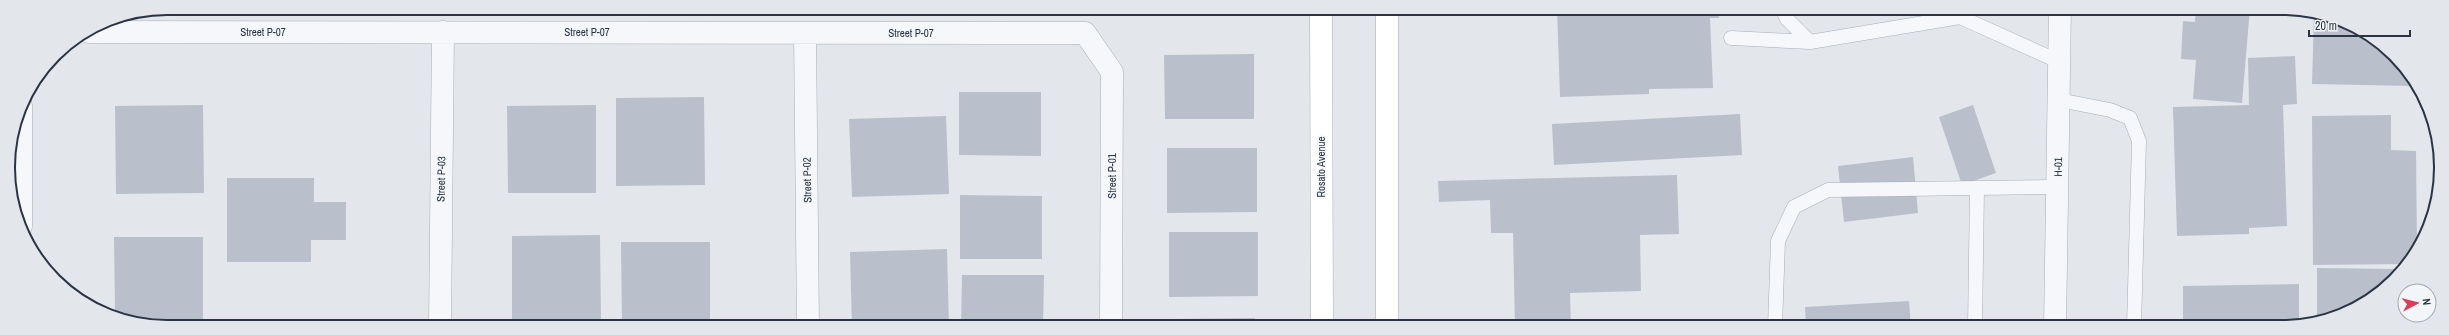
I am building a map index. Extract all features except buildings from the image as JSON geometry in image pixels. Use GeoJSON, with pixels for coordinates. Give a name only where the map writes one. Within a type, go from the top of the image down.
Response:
{"type":"FeatureCollection","features":[{"type":"Feature","properties":{"kind":"street","name":"Rosato Avenue"},"geometry":{"type":"LineString","coordinates":[[1321,15],[1322,320]]}},
{"type":"Feature","properties":{"kind":"street"},"geometry":{"type":"LineString","coordinates":[[1387,15],[1387,320]]}},
{"type":"Feature","properties":{"kind":"street","name":"H-01"},"geometry":{"type":"LineString","coordinates":[[2055,320],[2060,15]]}},
{"type":"Feature","properties":{"kind":"street","name":"Street P-07"},"geometry":{"type":"LineString","coordinates":[[98,32],[1086,33]]}},
{"type":"Feature","properties":{"kind":"street","name":"Street P-03"},"geometry":{"type":"LineString","coordinates":[[440,320],[443,32]]}},
{"type":"Feature","properties":{"kind":"street","name":"Street P-02"},"geometry":{"type":"LineString","coordinates":[[805,33],[808,320]]}},
{"type":"Feature","properties":{"kind":"street","name":"Street P-01"},"geometry":{"type":"LineString","coordinates":[[1086,33],[1112,72],[1111,320]]}},
{"type":"Feature","properties":{"kind":"street"},"geometry":{"type":"LineString","coordinates":[[21,125],[21,210]]}},
{"type":"Feature","properties":{"kind":"lane"},"geometry":{"type":"LineString","coordinates":[[1786,15],[1810,42]]}},
{"type":"Feature","properties":{"kind":"lane"},"geometry":{"type":"LineString","coordinates":[[1731,38],[1810,42],[1952,15]]}},
{"type":"Feature","properties":{"kind":"lane"},"geometry":{"type":"LineString","coordinates":[[1966,15],[2060,62]]}},
{"type":"Feature","properties":{"kind":"lane"},"geometry":{"type":"LineString","coordinates":[[2059,100],[2110,110],[2130,118],[2139,141],[2134,320]]}},
{"type":"Feature","properties":{"kind":"lane"},"geometry":{"type":"LineString","coordinates":[[1775,320],[1778,241],[1794,207],[1828,190],[2057,187]]}},
{"type":"Feature","properties":{"kind":"lane"},"geometry":{"type":"LineString","coordinates":[[1975,320],[1977,189]]}}]}
